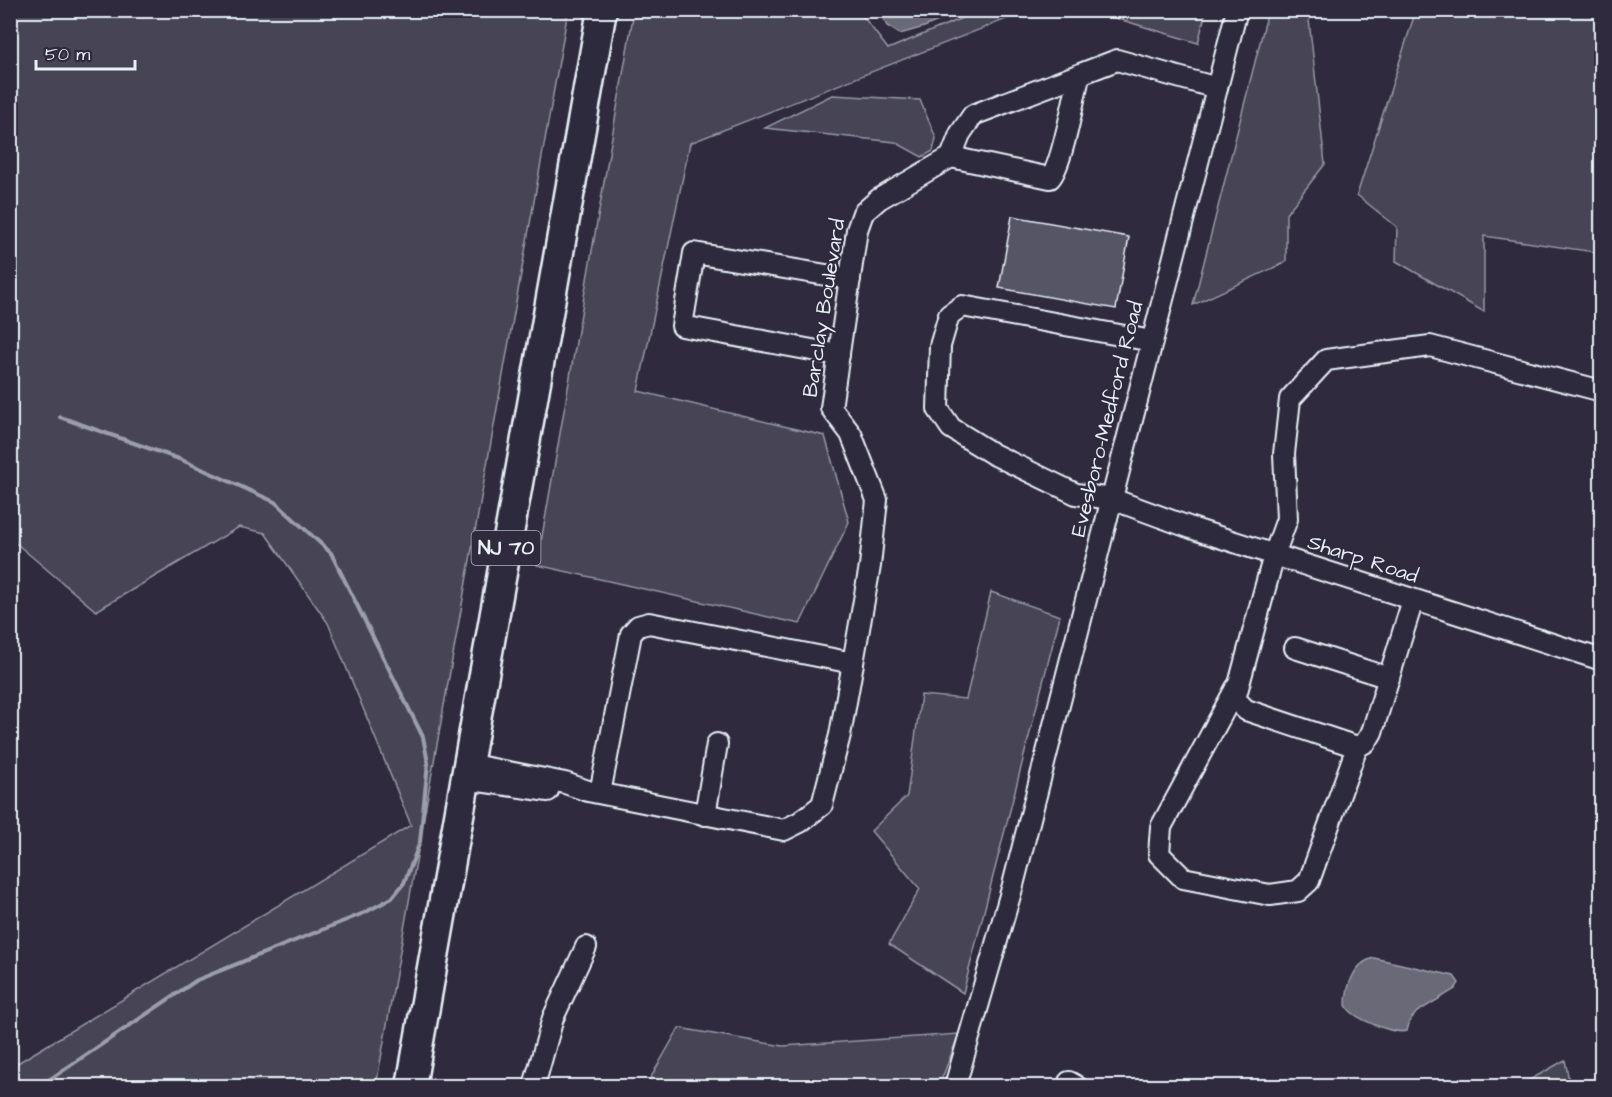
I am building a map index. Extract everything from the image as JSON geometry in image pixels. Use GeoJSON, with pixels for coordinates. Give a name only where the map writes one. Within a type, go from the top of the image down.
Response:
{"type":"FeatureCollection","features":[{"type":"Feature","properties":{"kind":"highway","name":"NJ 70"},"geometry":{"type":"LineString","coordinates":[[411,1086],[602,10]]}},
{"type":"Feature","properties":{"kind":"street","name":"Evesboro-Medford Road"},"geometry":{"type":"LineString","coordinates":[[955,1086],[984,992],[1024,840],[1237,10]]}},
{"type":"Feature","properties":{"kind":"street"},"geometry":{"type":"LineString","coordinates":[[1079,76],[1061,150],[1054,174],[1050,178],[951,157],[960,134],[973,115],[1117,60],[1217,88]]}},
{"type":"Feature","properties":{"kind":"street","name":"Barclay Boulevard"},"geometry":{"type":"LineString","coordinates":[[466,771],[565,783],[594,792],[784,830],[800,822],[822,805],[840,735],[853,663],[870,566],[877,500],[851,434],[831,408],[857,230],[863,213],[879,199],[951,157]]}},
{"type":"Feature","properties":{"kind":"street"},"geometry":{"type":"LineString","coordinates":[[839,355],[682,326],[694,253],[850,279]]}},
{"type":"Feature","properties":{"kind":"street","name":"Sharp Road"},"geometry":{"type":"LineString","coordinates":[[1152,341],[962,306],[949,315],[940,346],[938,409],[951,428],[993,454],[1076,494],[1112,499],[1274,555],[1602,660]]}},
{"type":"Feature","properties":{"kind":"street"},"geometry":{"type":"LineString","coordinates":[[1357,747],[1246,710],[1235,699],[1236,688],[1274,555],[1287,519],[1284,454],[1290,399],[1326,360],[1430,346],[1602,391]]}},
{"type":"Feature","properties":{"kind":"street"},"geometry":{"type":"LineString","coordinates":[[1236,688],[1161,827],[1159,854],[1183,878],[1270,895],[1298,891],[1309,880],[1357,747],[1365,742],[1372,732],[1413,600]]}},
{"type":"Feature","properties":{"kind":"street"},"geometry":{"type":"LineString","coordinates":[[594,792],[631,634],[638,626],[649,623],[853,663]]}},
{"type":"Feature","properties":{"kind":"street"},"geometry":{"type":"LineString","coordinates":[[1295,648],[1389,678]]}},
{"type":"Feature","properties":{"kind":"street"},"geometry":{"type":"LineString","coordinates":[[705,815],[717,744]]}},
{"type":"Feature","properties":{"kind":"street"},"geometry":{"type":"LineString","coordinates":[[534,1086],[553,1018],[586,947]]}},
{"type":"Feature","properties":{"kind":"shaded area"},"geometry":{"type":"Polygon","coordinates":[[[11,10],[568,11],[376,1086],[11,1086],[11,1067],[411,825],[328,623],[265,533],[239,527],[96,611],[11,539],[11,10]]]}},
{"type":"Feature","properties":{"kind":"shaded area"},"geometry":{"type":"Polygon","coordinates":[[[1206,10],[1198,43],[1092,11],[1206,10]]]}},
{"type":"Feature","properties":{"kind":"shaded area"},"geometry":{"type":"Polygon","coordinates":[[[1416,10],[1601,11],[1601,253],[1484,236],[1484,312],[1396,261],[1397,227],[1357,195],[1416,10]]]}},
{"type":"Feature","properties":{"kind":"shaded area"},"geometry":{"type":"Polygon","coordinates":[[[634,11],[859,11],[888,49],[979,11],[1027,11],[690,143],[638,391],[825,436],[849,522],[800,624],[537,565],[634,11]]]}},
{"type":"Feature","properties":{"kind":"shaded area"},"geometry":{"type":"Polygon","coordinates":[[[1268,11],[1308,11],[1325,164],[1286,214],[1286,262],[1193,305],[1268,11]]]}},
{"type":"Feature","properties":{"kind":"shaded area"},"geometry":{"type":"Polygon","coordinates":[[[832,95],[920,100],[936,138],[933,151],[922,157],[895,142],[765,128],[832,95]]]}},
{"type":"Feature","properties":{"kind":"shaded area"},"geometry":{"type":"Polygon","coordinates":[[[991,592],[1060,616],[963,993],[889,944],[920,889],[871,831],[907,796],[921,695],[966,699],[991,592]]]}},
{"type":"Feature","properties":{"kind":"shaded area"},"geometry":{"type":"Polygon","coordinates":[[[679,1028],[783,1046],[959,1034],[939,1086],[646,1086],[679,1028]]]}},
{"type":"Feature","properties":{"kind":"shaded area"},"geometry":{"type":"Polygon","coordinates":[[[1565,1060],[1570,1086],[1519,1086],[1565,1060]]]}},
{"type":"Feature","properties":{"kind":"water"},"geometry":{"type":"Polygon","coordinates":[[[879,10],[962,11],[900,34],[887,26],[879,10]]]}},
{"type":"Feature","properties":{"kind":"water"},"geometry":{"type":"Polygon","coordinates":[[[1374,958],[1454,976],[1459,983],[1455,989],[1417,1012],[1410,1020],[1407,1031],[1383,1028],[1364,1020],[1346,1005],[1352,976],[1361,964],[1374,958]]]}},
{"type":"Feature","properties":{"kind":"building"},"geometry":{"type":"Polygon","coordinates":[[[1012,216],[1129,237],[1116,309],[999,288],[1012,216]]]}},
{"type":"Feature","properties":{"kind":"waterway"},"geometry":{"type":"LineString","coordinates":[[40,1086],[197,980],[364,913],[392,898],[404,883],[420,842],[428,763],[423,737],[331,553],[275,502],[182,460],[60,417]]}}]}
